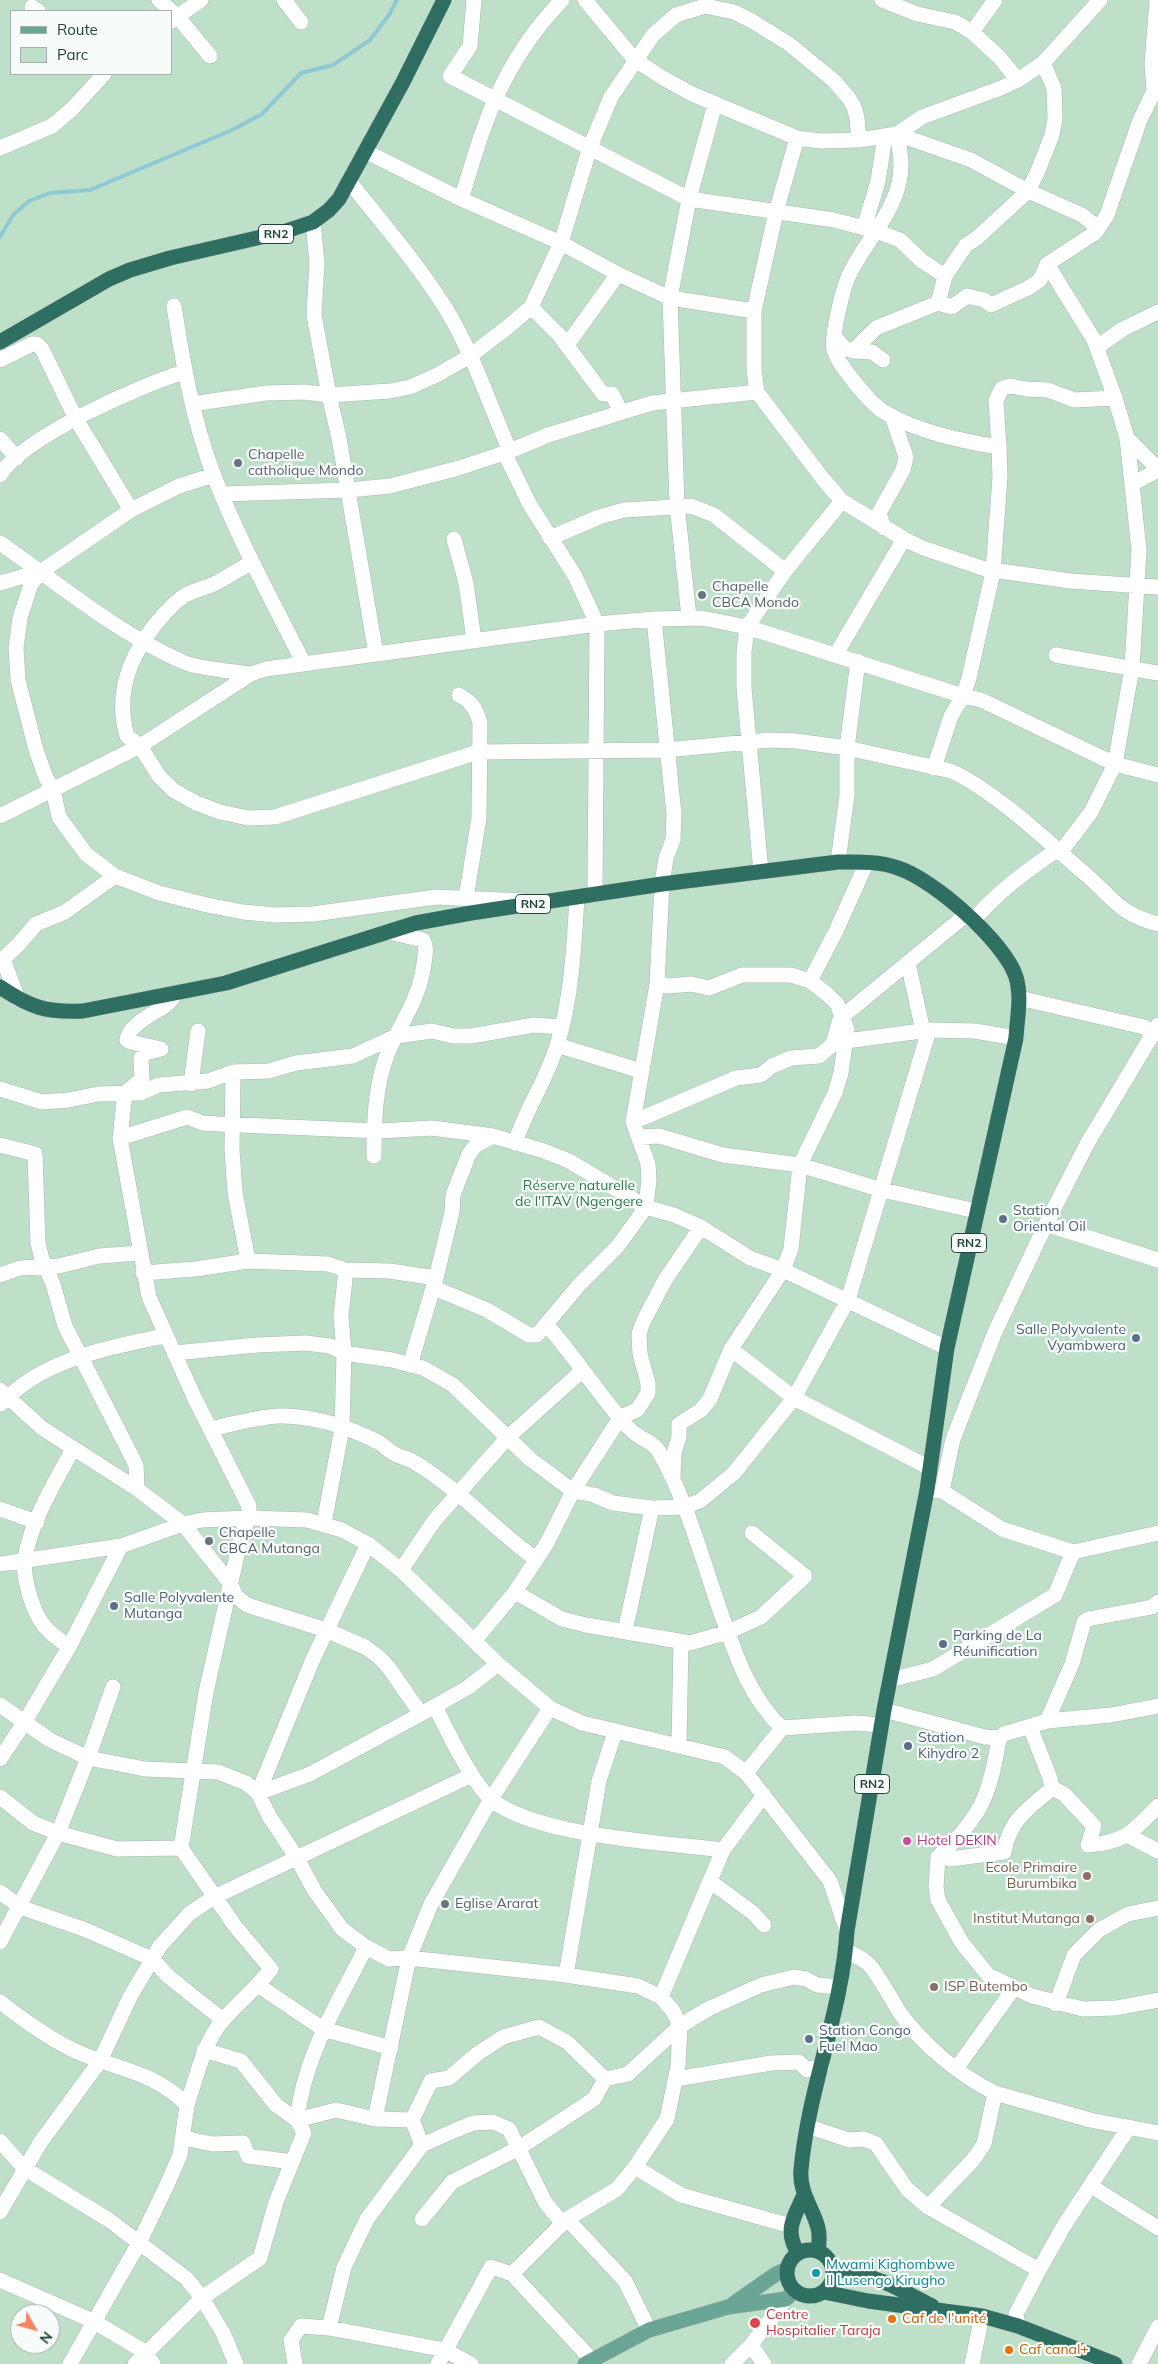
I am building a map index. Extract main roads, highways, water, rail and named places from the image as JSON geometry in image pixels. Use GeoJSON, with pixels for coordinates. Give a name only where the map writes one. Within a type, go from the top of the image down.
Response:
{"type":"FeatureCollection","features":[{"type":"Feature","properties":{"kind":"highway","name":"RN2"},"geometry":{"type":"LineString","coordinates":[[0,342],[108,279],[130,270],[170,258],[283,232],[313,222],[329,210],[339,199],[404,82],[444,0]]}},
{"type":"Feature","properties":{"kind":"highway","name":"RN2"},"geometry":{"type":"LineString","coordinates":[[0,987],[18,999],[38,1008],[73,1012],[226,983],[416,924],[471,913],[662,884],[838,862],[867,862],[897,867],[914,874],[970,917],[1003,952],[1016,977],[1019,998],[1016,1038],[947,1348],[930,1468],[934,1490],[882,1718],[847,1931],[846,1951],[822,2066],[807,2126],[801,2173],[804,2195],[819,2229],[818,2251]]}},
{"type":"Feature","properties":{"kind":"highway"},"geometry":{"type":"LineString","coordinates":[[798,2253],[792,2242],[790,2226],[804,2195]]}},
{"type":"Feature","properties":{"kind":"highway"},"geometry":{"type":"LineString","coordinates":[[824,2292],[833,2280],[834,2269],[823,2253],[810,2249],[798,2253],[787,2269],[790,2295],[809,2297],[824,2292],[982,2316],[1018,2326],[1115,2364]]}},
{"type":"Feature","properties":{"kind":"highway"},"geometry":{"type":"LineString","coordinates":[[834,2269],[861,2273],[884,2282],[940,2311]]}},
{"type":"Feature","properties":{"kind":"main road"},"geometry":{"type":"LineString","coordinates":[[728,2307],[776,2274],[787,2269]]}},
{"type":"Feature","properties":{"kind":"main road"},"geometry":{"type":"LineString","coordinates":[[588,2362],[649,2330],[728,2307],[790,2295]]}},
{"type":"Feature","properties":{"kind":"waterway"},"geometry":{"type":"LineString","coordinates":[[0,237],[13,215],[29,201],[50,193],[90,190],[232,130],[262,114],[301,73],[333,65],[370,40],[389,15],[397,0]]}},
{"type":"Feature","properties":{"kind":"place","name":"Chapelle catholique Mondo"},"geometry":{"type":"Point","coordinates":[238,463]}},
{"type":"Feature","properties":{"kind":"place","name":"Chapelle CBCA Mondo"},"geometry":{"type":"Point","coordinates":[702,595]}},
{"type":"Feature","properties":{"kind":"place","name":"Station Oriental Oil"},"geometry":{"type":"Point","coordinates":[1003,1219]}},
{"type":"Feature","properties":{"kind":"place","name":"Salle Polyvalente Vyambwera"},"geometry":{"type":"Point","coordinates":[1136,1338]}},
{"type":"Feature","properties":{"kind":"place","name":"Chapelle CBCA Mutanga"},"geometry":{"type":"Point","coordinates":[209,1541]}},
{"type":"Feature","properties":{"kind":"place","name":"Salle Polyvalente Mutanga"},"geometry":{"type":"Point","coordinates":[114,1606]}},
{"type":"Feature","properties":{"kind":"place","name":"Parking de La Réunification"},"geometry":{"type":"Point","coordinates":[943,1644]}},
{"type":"Feature","properties":{"kind":"place","name":"Station Kihydro 2"},"geometry":{"type":"Point","coordinates":[908,1746]}},
{"type":"Feature","properties":{"kind":"place","name":"Hotel DEKIN"},"geometry":{"type":"Point","coordinates":[907,1841]}},
{"type":"Feature","properties":{"kind":"place","name":"Ecole Primaire Burumbika"},"geometry":{"type":"Point","coordinates":[1087,1876]}},
{"type":"Feature","properties":{"kind":"place","name":"Eglise Ararat"},"geometry":{"type":"Point","coordinates":[445,1904]}},
{"type":"Feature","properties":{"kind":"place","name":"Institut Mutanga"},"geometry":{"type":"Point","coordinates":[1090,1919]}},
{"type":"Feature","properties":{"kind":"place","name":"ISP Butembo"},"geometry":{"type":"Point","coordinates":[934,1987]}},
{"type":"Feature","properties":{"kind":"place","name":"Station Congo Fuel Mao"},"geometry":{"type":"Point","coordinates":[809,2039]}},
{"type":"Feature","properties":{"kind":"place","name":"Mwami Kighombwe II Lusengo Kirugho"},"geometry":{"type":"Point","coordinates":[816,2273]}},
{"type":"Feature","properties":{"kind":"place","name":"Caf de l'unité"},"geometry":{"type":"Point","coordinates":[892,2319]}},
{"type":"Feature","properties":{"kind":"place","name":"Centre Hospitalier Taraja"},"geometry":{"type":"Point","coordinates":[755,2323]}},
{"type":"Feature","properties":{"kind":"place","name":"Caf canal+"},"geometry":{"type":"Point","coordinates":[1009,2350]}},
{"type":"Feature","properties":{"kind":"park label","name":"Réserve naturelle de l'ITAV (Ngengere"},"geometry":{"type":"Point","coordinates":[579,1194]}}]}
